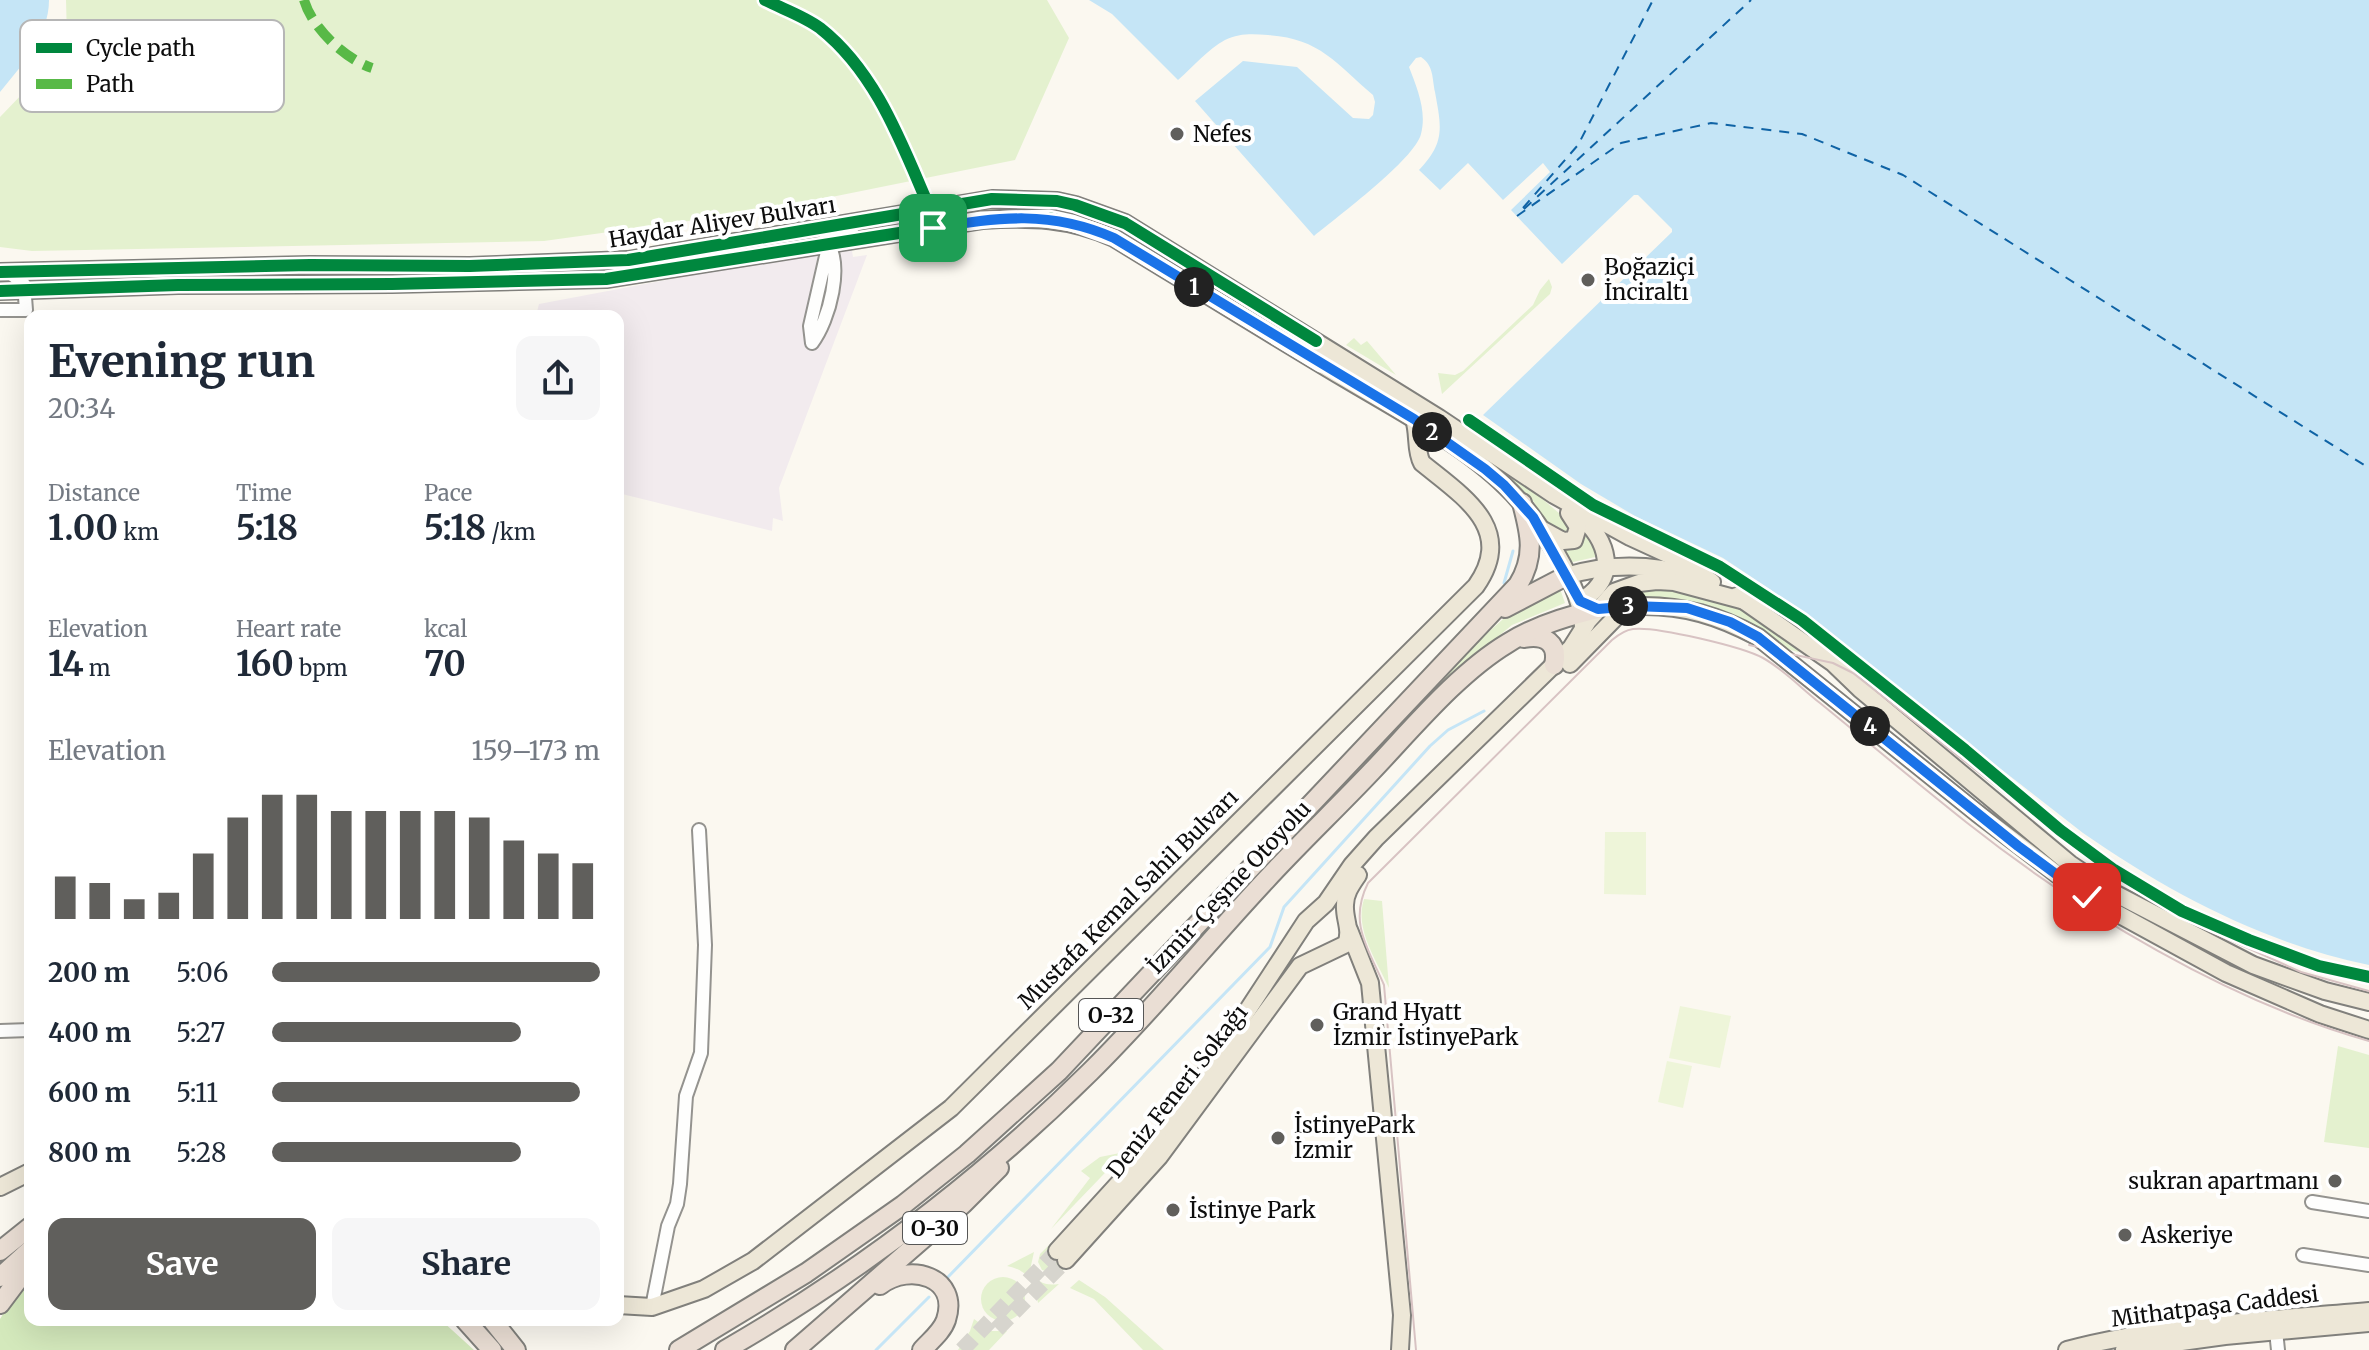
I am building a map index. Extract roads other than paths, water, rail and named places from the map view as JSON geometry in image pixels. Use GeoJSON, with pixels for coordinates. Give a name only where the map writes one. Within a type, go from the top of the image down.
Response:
{"type":"FeatureCollection","features":[{"type":"Feature","properties":{"kind":"highway"},"geometry":{"type":"LineString","coordinates":[[1489,618],[1518,585],[1529,563],[1530,534],[1522,503]]}},
{"type":"Feature","properties":{"kind":"highway"},"geometry":{"type":"LineString","coordinates":[[1489,618],[1533,591],[1566,576]]}},
{"type":"Feature","properties":{"kind":"highway","name":"İzmir-Çeşme Otoyolu"},"geometry":{"type":"LineString","coordinates":[[725,1350],[810,1299],[886,1244],[961,1187],[1065,1097],[1267,878],[1460,680],[1525,626],[1586,613]]}},
{"type":"Feature","properties":{"kind":"highway","name":"İzmir-Çeşme Otoyolu"},"geometry":{"type":"LineString","coordinates":[[679,1350],[818,1265],[903,1205],[979,1143],[1059,1071],[1454,651],[1489,618]]}},
{"type":"Feature","properties":{"kind":"highway"},"geometry":{"type":"LineString","coordinates":[[1510,641],[1533,636],[1547,639],[1559,667]]}},
{"type":"Feature","properties":{"kind":"highway","name":"O-30"},"geometry":{"type":"LineString","coordinates":[[796,1350],[963,1204],[1065,1097]]}},
{"type":"Feature","properties":{"kind":"highway"},"geometry":{"type":"LineString","coordinates":[[0,1251],[24,1232]]}},
{"type":"Feature","properties":{"kind":"highway"},"geometry":{"type":"LineString","coordinates":[[0,1277],[24,1255]]}},
{"type":"Feature","properties":{"kind":"highway"},"geometry":{"type":"LineString","coordinates":[[0,1304],[24,1272]]}},
{"type":"Feature","properties":{"kind":"highway"},"geometry":{"type":"LineString","coordinates":[[796,1350],[887,1279],[908,1273],[924,1274],[936,1282],[946,1297],[948,1307],[945,1323],[922,1350]]}},
{"type":"Feature","properties":{"kind":"highway"},"geometry":{"type":"LineString","coordinates":[[470,1326],[492,1350]]}},
{"type":"Feature","properties":{"kind":"highway"},"geometry":{"type":"LineString","coordinates":[[497,1326],[516,1350]]}},
{"type":"Feature","properties":{"kind":"main road","name":"Haydar Aliyev Bulvarı"},"geometry":{"type":"LineString","coordinates":[[0,291],[606,279],[805,229],[992,199],[1032,199],[1075,205],[1125,223],[1427,410],[1554,495],[1630,537],[1680,560],[1712,582]]}},
{"type":"Feature","properties":{"kind":"main road","name":"Haydar Aliyev Bulvarı"},"geometry":{"type":"LineString","coordinates":[[4,272],[310,265],[470,266],[628,260],[829,243],[982,220],[1023,217],[1072,223],[1114,238],[1414,419],[1485,469],[1522,503],[1542,530],[1586,613]]}},
{"type":"Feature","properties":{"kind":"main road"},"geometry":{"type":"LineString","coordinates":[[309,283],[310,265]]}},
{"type":"Feature","properties":{"kind":"main road","name":"Mustafa Kemal Sahil Bulvarı"},"geometry":{"type":"LineString","coordinates":[[624,1305],[652,1307],[704,1289],[753,1261],[951,1108],[1476,586],[1490,561],[1487,524],[1419,457],[1414,419]]}},
{"type":"Feature","properties":{"kind":"main road"},"geometry":{"type":"LineString","coordinates":[[1435,473],[1431,463],[1433,453],[1443,447],[1454,447]]}},
{"type":"Feature","properties":{"kind":"main road"},"geometry":{"type":"LineString","coordinates":[[1542,530],[1567,542],[1578,535],[1577,523],[1554,495]]}},
{"type":"Feature","properties":{"kind":"main road"},"geometry":{"type":"LineString","coordinates":[[1554,495],[1593,529],[1601,540],[1606,568],[1586,613],[1579,639],[1559,667]]}},
{"type":"Feature","properties":{"kind":"main road"},"geometry":{"type":"LineString","coordinates":[[1566,576],[1606,568],[1658,567],[1712,582],[1745,601],[1833,663],[1869,697],[2070,864],[2112,892],[2253,965],[2325,991],[2369,1002]]}},
{"type":"Feature","properties":{"kind":"main road"},"geometry":{"type":"LineString","coordinates":[[1586,613],[1622,588],[1657,581],[1684,584],[1745,601]]}},
{"type":"Feature","properties":{"kind":"main road"},"geometry":{"type":"LineString","coordinates":[[1586,613],[1633,606],[1669,606],[1706,613],[1758,637],[1998,830],[2087,897],[2226,973],[2320,1014],[2344,1017],[2369,1028]]}},
{"type":"Feature","properties":{"kind":"main road"},"geometry":{"type":"LineString","coordinates":[[1349,932],[1345,903],[1360,871],[1559,667],[1618,615],[1633,606]]}},
{"type":"Feature","properties":{"kind":"main road","name":"Deniz Feneri Sokağı"},"geometry":{"type":"LineString","coordinates":[[1349,932],[1346,944],[1340,949],[1324,953],[1300,966],[1159,1157],[1061,1255],[1151,1148],[1215,1060],[1306,921],[1326,903],[1352,865],[1376,838],[1559,667]]}},
{"type":"Feature","properties":{"kind":"main road"},"geometry":{"type":"LineString","coordinates":[[1324,953],[1311,950],[1301,935],[1306,921],[1321,913],[1335,913],[1343,919],[1370,983],[1402,1315],[1400,1350]]}},
{"type":"Feature","properties":{"kind":"main road"},"geometry":{"type":"LineString","coordinates":[[0,1187],[24,1175]]}},
{"type":"Feature","properties":{"kind":"main road","name":"Mithatpaşa Caddesi"},"geometry":{"type":"LineString","coordinates":[[2067,1350],[2204,1326],[2369,1311]]}},
{"type":"Feature","properties":{"kind":"main road","name":"Mithatpaşa Caddesi"},"geometry":{"type":"LineString","coordinates":[[2124,1350],[2369,1323]]}},
{"type":"Feature","properties":{"kind":"street"},"geometry":{"type":"LineString","coordinates":[[805,229],[819,234],[829,243],[836,264],[836,276],[812,343],[810,326],[829,243],[843,230],[925,210]]}},
{"type":"Feature","properties":{"kind":"street"},"geometry":{"type":"LineString","coordinates":[[26,291],[34,279],[48,271]]}},
{"type":"Feature","properties":{"kind":"street"},"geometry":{"type":"LineString","coordinates":[[0,310],[26,310],[26,291],[20,280],[4,272]]}},
{"type":"Feature","properties":{"kind":"street"},"geometry":{"type":"LineString","coordinates":[[652,1307],[668,1226],[677,1204],[686,1096],[701,1053],[705,945],[699,830]]}},
{"type":"Feature","properties":{"kind":"street"},"geometry":{"type":"LineString","coordinates":[[0,1031],[24,1030]]}},
{"type":"Feature","properties":{"kind":"street"},"geometry":{"type":"LineString","coordinates":[[2312,1202],[2369,1211]]}},
{"type":"Feature","properties":{"kind":"street"},"geometry":{"type":"LineString","coordinates":[[2303,1255],[2369,1265]]}},
{"type":"Feature","properties":{"kind":"street"},"geometry":{"type":"LineString","coordinates":[[2276,1331],[2278,1350]]}},
{"type":"Feature","properties":{"kind":"water"},"geometry":{"type":"Polygon","coordinates":[[[0,0],[49,0],[46,20],[20,20],[20,67],[0,92],[0,0]]]}},
{"type":"Feature","properties":{"kind":"water"},"geometry":{"type":"Polygon","coordinates":[[[1089,0],[2369,0],[2369,965],[2330,956],[2256,930],[2184,896],[2116,855],[2083,833],[1771,590],[1723,558],[1635,516],[1581,484],[1483,415],[1672,232],[1638,195],[1634,195],[1562,264],[1511,210],[1550,172],[1543,163],[1503,200],[1468,163],[1440,190],[1419,170],[1434,151],[1440,124],[1432,73],[1421,57],[1416,58],[1409,67],[1423,117],[1416,145],[1374,187],[1314,236],[1195,101],[1243,61],[1297,67],[1353,118],[1369,119],[1373,115],[1373,95],[1314,47],[1286,37],[1268,35],[1241,35],[1225,40],[1178,80],[1112,14],[1089,0]]]}},
{"type":"Feature","properties":{"kind":"waterway"},"geometry":{"type":"LineString","coordinates":[[1504,583],[1513,551]]}},
{"type":"Feature","properties":{"kind":"waterway"},"geometry":{"type":"LineString","coordinates":[[947,1278],[1270,947],[1284,907],[1430,746],[1448,730],[1484,711]]}},
{"type":"Feature","properties":{"kind":"waterway"},"geometry":{"type":"LineString","coordinates":[[876,1350],[929,1297]]}},
{"type":"Feature","properties":{"kind":"tunnel"},"geometry":{"type":"LineString","coordinates":[[962,1350],[1057,1251]]}},
{"type":"Feature","properties":{"kind":"tunnel"},"geometry":{"type":"LineString","coordinates":[[997,1329],[1066,1260]]}},
{"type":"Feature","properties":{"kind":"tram line"},"geometry":{"type":"LineString","coordinates":[[1416,1350],[1384,985],[1362,935],[1362,897],[1368,883],[1612,640],[1627,630],[1644,629],[1699,638],[1763,658],[1966,822],[2107,921],[2157,951],[2262,1003],[2369,1041]]}},
{"type":"Feature","properties":{"kind":"tram line"},"geometry":{"type":"LineString","coordinates":[[1749,645],[1833,663],[1853,673],[2059,836],[2183,919],[2301,972],[2369,991]]}},
{"type":"Feature","properties":{"kind":"place","name":"Nefes"},"geometry":{"type":"Point","coordinates":[1177,134]}},
{"type":"Feature","properties":{"kind":"place","name":"Boğaziçi İnciraltı"},"geometry":{"type":"Point","coordinates":[1588,280]}},
{"type":"Feature","properties":{"kind":"place","name":"Grand Hyatt İzmir İstinyePark"},"geometry":{"type":"Point","coordinates":[1317,1025]}},
{"type":"Feature","properties":{"kind":"place","name":"İstinyePark İzmir"},"geometry":{"type":"Point","coordinates":[1278,1138]}},
{"type":"Feature","properties":{"kind":"place","name":"sukran apartmanı"},"geometry":{"type":"Point","coordinates":[2335,1181]}},
{"type":"Feature","properties":{"kind":"place","name":"İstinye Park"},"geometry":{"type":"Point","coordinates":[1173,1210]}},
{"type":"Feature","properties":{"kind":"place","name":"Askeriye"},"geometry":{"type":"Point","coordinates":[2125,1235]}}]}
